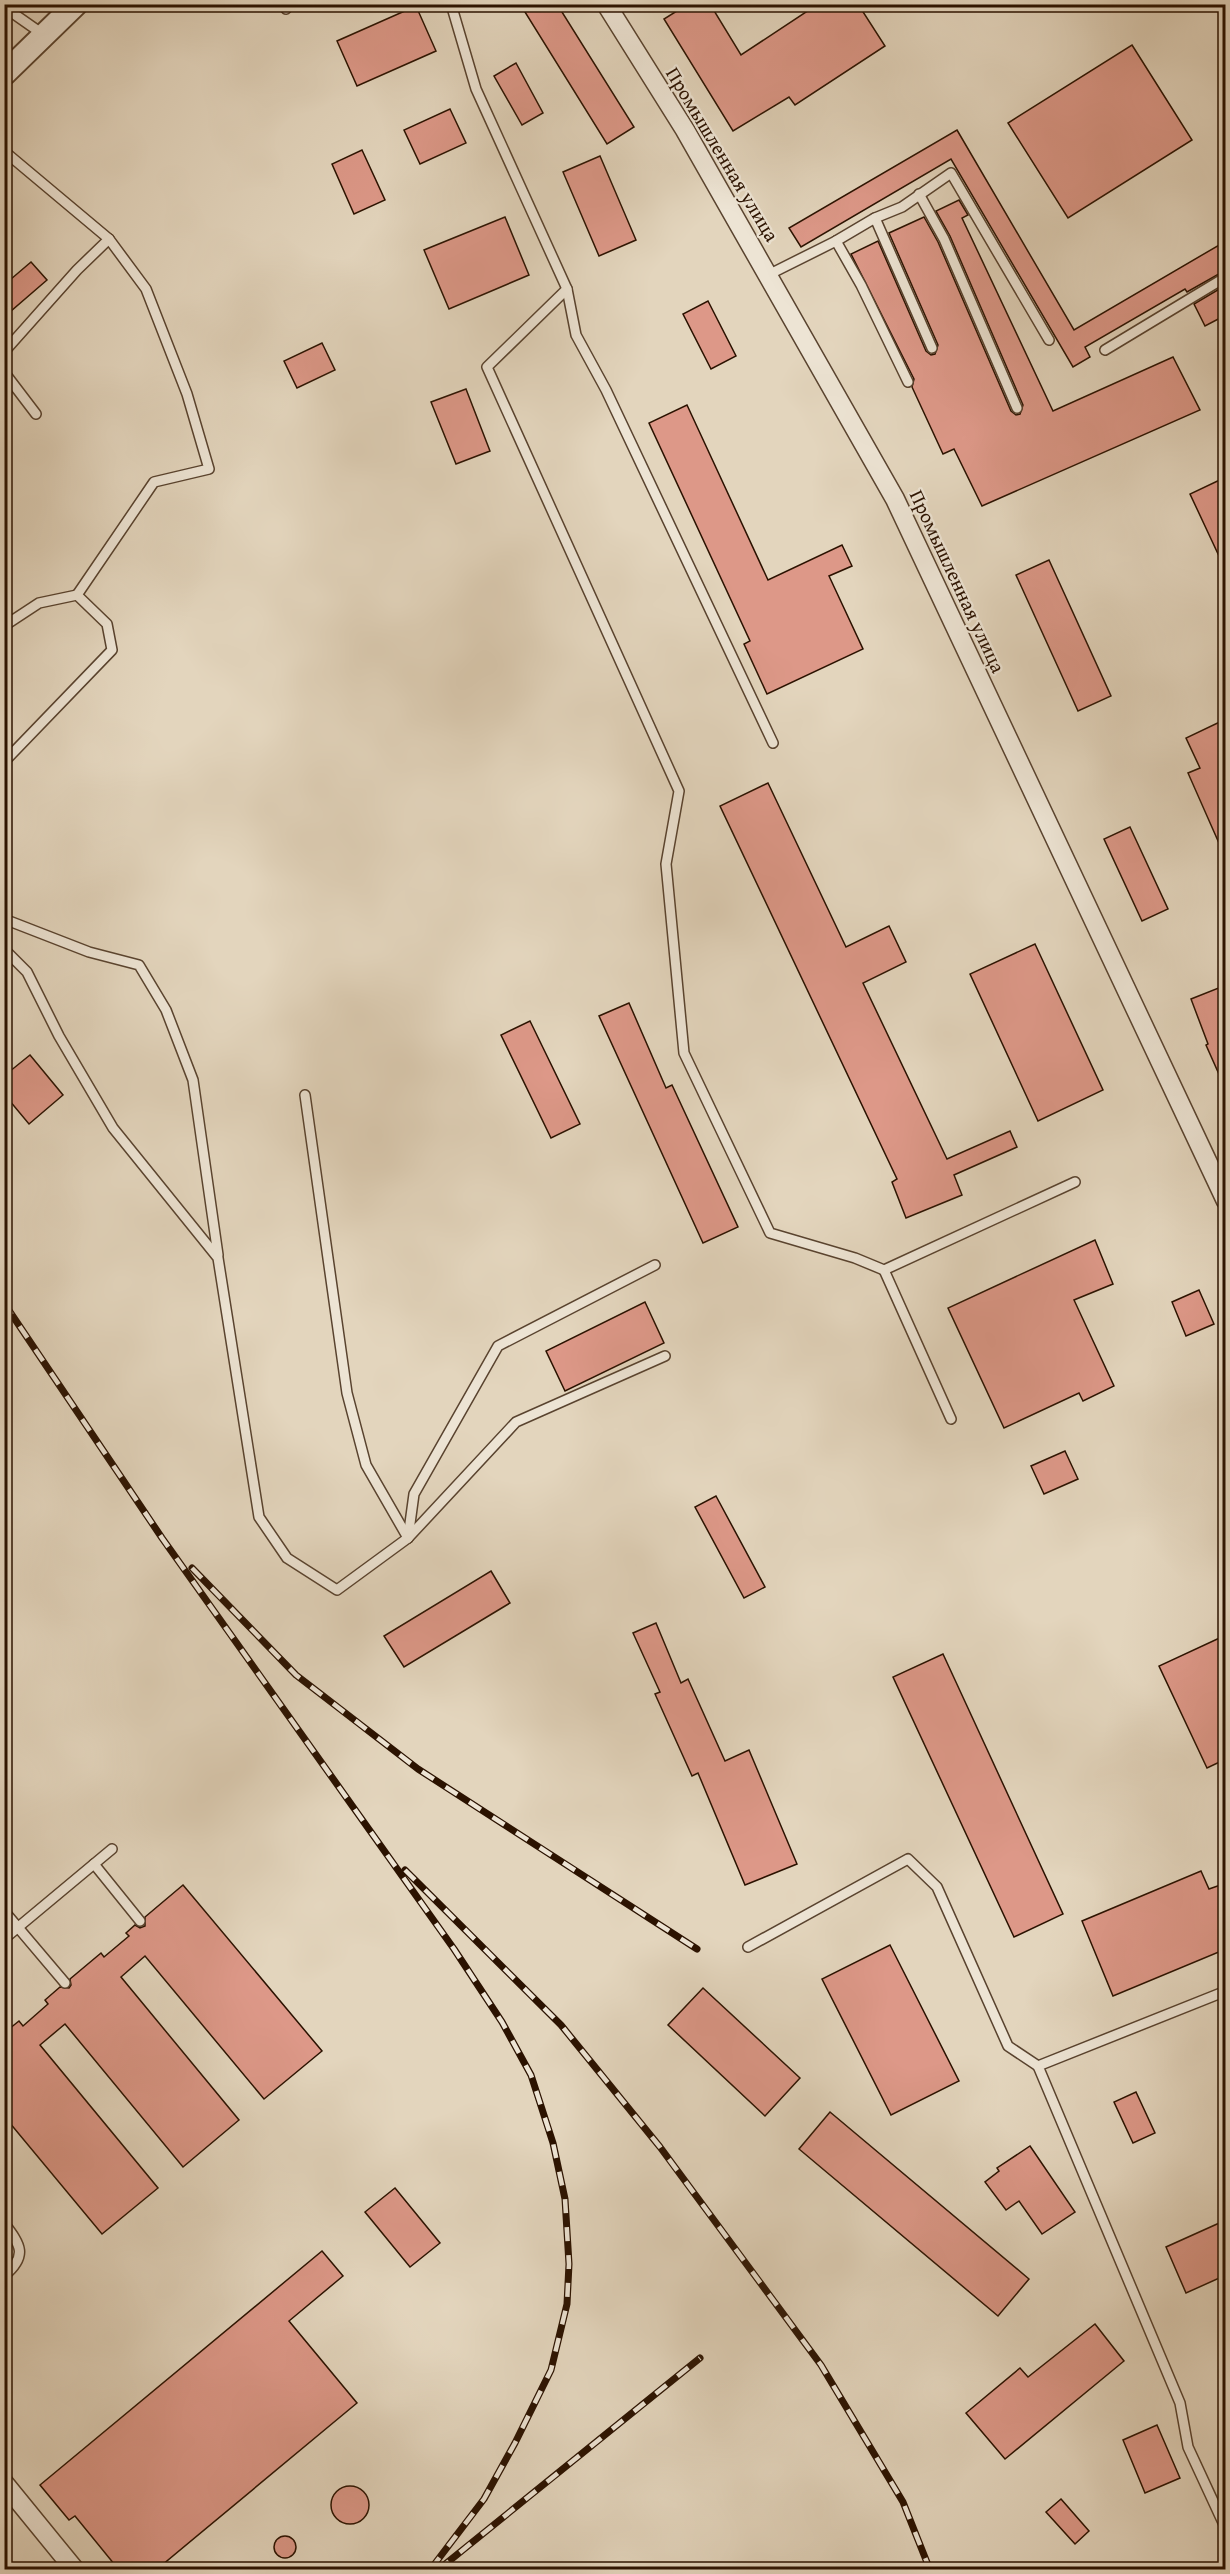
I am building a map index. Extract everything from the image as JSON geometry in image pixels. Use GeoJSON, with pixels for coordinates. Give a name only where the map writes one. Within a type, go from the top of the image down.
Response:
{"type":"FeatureCollection","features":[{"type":"Feature","properties":{"kind":"street"},"geometry":{"type":"LineString","coordinates":[[4,74],[76,4]]}},
{"type":"Feature","properties":{"kind":"street","name":"Промышленная улица"},"geometry":{"type":"LineString","coordinates":[[606,4],[685,130],[895,498],[1226,1200]]}},
{"type":"Feature","properties":{"kind":"street"},"geometry":{"type":"LineString","coordinates":[[4,2483],[75,2570]]}},
{"type":"Feature","properties":{"kind":"lane"},"geometry":{"type":"LineString","coordinates":[[451,4],[476,89],[567,289],[576,335],[606,390],[773,743]]}},
{"type":"Feature","properties":{"kind":"lane"},"geometry":{"type":"LineString","coordinates":[[4,7],[44,34]]}},
{"type":"Feature","properties":{"kind":"lane"},"geometry":{"type":"LineString","coordinates":[[4,151],[109,239],[147,289],[187,394],[209,470],[154,482],[77,595],[39,603],[4,626]]}},
{"type":"Feature","properties":{"kind":"lane"},"geometry":{"type":"LineString","coordinates":[[768,275],[836,241],[875,218],[902,207],[951,173],[1049,340]]}},
{"type":"Feature","properties":{"kind":"lane"},"geometry":{"type":"LineString","coordinates":[[919,194],[944,239],[1017,408]]}},
{"type":"Feature","properties":{"kind":"lane"},"geometry":{"type":"LineString","coordinates":[[875,218],[932,348]]}},
{"type":"Feature","properties":{"kind":"lane"},"geometry":{"type":"LineString","coordinates":[[4,352],[77,270],[109,239]]}},
{"type":"Feature","properties":{"kind":"lane"},"geometry":{"type":"LineString","coordinates":[[836,241],[861,285],[908,382]]}},
{"type":"Feature","properties":{"kind":"lane"},"geometry":{"type":"LineString","coordinates":[[1105,350],[1226,277]]}},
{"type":"Feature","properties":{"kind":"lane"},"geometry":{"type":"LineString","coordinates":[[567,289],[487,367],[679,791],[666,864],[684,1053],[770,1233],[855,1258],[884,1270],[951,1419]]}},
{"type":"Feature","properties":{"kind":"lane"},"geometry":{"type":"LineString","coordinates":[[4,372],[36,414]]}},
{"type":"Feature","properties":{"kind":"lane"},"geometry":{"type":"LineString","coordinates":[[4,762],[112,650],[107,624],[77,595]]}},
{"type":"Feature","properties":{"kind":"lane"},"geometry":{"type":"LineString","coordinates":[[4,919],[89,952],[139,965],[166,1011],[193,1080],[218,1258],[260,1517],[287,1558],[337,1590],[408,1538],[516,1422],[665,1356]]}},
{"type":"Feature","properties":{"kind":"lane"},"geometry":{"type":"LineString","coordinates":[[4,949],[27,972],[59,1036],[113,1128],[218,1258]]}},
{"type":"Feature","properties":{"kind":"lane"},"geometry":{"type":"LineString","coordinates":[[305,1095],[334,1287],[347,1393],[366,1465],[408,1538]]}},
{"type":"Feature","properties":{"kind":"lane"},"geometry":{"type":"LineString","coordinates":[[884,1270],[1075,1182]]}},
{"type":"Feature","properties":{"kind":"lane"},"geometry":{"type":"LineString","coordinates":[[408,1538],[414,1494],[498,1346],[655,1265]]}},
{"type":"Feature","properties":{"kind":"lane"},"geometry":{"type":"LineString","coordinates":[[4,1939],[112,1849]]}},
{"type":"Feature","properties":{"kind":"lane"},"geometry":{"type":"LineString","coordinates":[[748,1947],[908,1859],[937,1887],[1008,2046],[1038,2066],[1180,2403],[1188,2447],[1226,2529]]}},
{"type":"Feature","properties":{"kind":"lane"},"geometry":{"type":"LineString","coordinates":[[94,1864],[140,1921]]}},
{"type":"Feature","properties":{"kind":"lane"},"geometry":{"type":"LineString","coordinates":[[4,1911],[65,1983]]}},
{"type":"Feature","properties":{"kind":"lane"},"geometry":{"type":"LineString","coordinates":[[1038,2066],[1226,1990]]}},
{"type":"Feature","properties":{"kind":"lane"},"geometry":{"type":"LineString","coordinates":[[4,2223],[17,2238],[21,2253],[16,2266],[4,2276]]}},
{"type":"Feature","properties":{"kind":"building"},"geometry":{"type":"Polygon","coordinates":[[[520,4],[557,4],[634,127],[607,144],[520,4]]]}},
{"type":"Feature","properties":{"kind":"building"},"geometry":{"type":"Polygon","coordinates":[[[688,4],[710,4],[741,55],[818,4],[858,4],[885,46],[795,105],[789,97],[733,131],[664,19],[688,4]]]}},
{"type":"Feature","properties":{"kind":"building"},"geometry":{"type":"Polygon","coordinates":[[[416,6],[436,51],[357,86],[337,41],[416,6]]]}},
{"type":"Feature","properties":{"kind":"building"},"geometry":{"type":"Polygon","coordinates":[[[1132,45],[1192,140],[1068,218],[1008,123],[1132,45]]]}},
{"type":"Feature","properties":{"kind":"building"},"geometry":{"type":"Polygon","coordinates":[[[516,63],[543,113],[522,125],[494,76],[516,63]]]}},
{"type":"Feature","properties":{"kind":"building"},"geometry":{"type":"Polygon","coordinates":[[[450,109],[466,143],[420,164],[404,130],[450,109]]]}},
{"type":"Feature","properties":{"kind":"building"},"geometry":{"type":"Polygon","coordinates":[[[957,130],[1074,330],[1226,241],[1226,270],[1187,292],[1185,289],[1085,347],[1090,357],[1073,367],[951,159],[801,247],[789,228],[957,130]]]}},
{"type":"Feature","properties":{"kind":"building"},"geometry":{"type":"Polygon","coordinates":[[[362,150],[385,200],[354,214],[332,164],[362,150]]]}},
{"type":"Feature","properties":{"kind":"building"},"geometry":{"type":"Polygon","coordinates":[[[600,156],[636,240],[599,256],[563,172],[600,156]]]}},
{"type":"Feature","properties":{"kind":"building"},"geometry":{"type":"Polygon","coordinates":[[[959,200],[968,215],[962,218],[1053,411],[1173,357],[1200,410],[982,506],[954,449],[943,454],[912,387],[914,379],[851,254],[878,241],[926,351],[931,355],[935,354],[938,345],[889,233],[924,217],[938,242],[1011,411],[1016,415],[1020,414],[1023,405],[950,236],[936,211],[959,200]]]}},
{"type":"Feature","properties":{"kind":"building"},"geometry":{"type":"Polygon","coordinates":[[[505,217],[529,275],[449,309],[424,250],[505,217]]]}},
{"type":"Feature","properties":{"kind":"building"},"geometry":{"type":"Polygon","coordinates":[[[31,262],[47,280],[4,317],[4,285],[31,262]]]}},
{"type":"Feature","properties":{"kind":"building"},"geometry":{"type":"Polygon","coordinates":[[[1226,285],[1226,315],[1205,326],[1194,304],[1226,285]]]}},
{"type":"Feature","properties":{"kind":"building"},"geometry":{"type":"Polygon","coordinates":[[[708,301],[736,356],[711,369],[683,314],[708,301]]]}},
{"type":"Feature","properties":{"kind":"building"},"geometry":{"type":"Polygon","coordinates":[[[322,343],[335,370],[297,388],[284,361],[322,343]]]}},
{"type":"Feature","properties":{"kind":"building"},"geometry":{"type":"Polygon","coordinates":[[[466,389],[490,451],[456,464],[431,402],[466,389]]]}},
{"type":"Feature","properties":{"kind":"building"},"geometry":{"type":"Polygon","coordinates":[[[687,405],[768,580],[842,545],[852,566],[829,576],[863,649],[767,694],[744,644],[750,641],[649,423],[687,405]]]}},
{"type":"Feature","properties":{"kind":"building"},"geometry":{"type":"Polygon","coordinates":[[[1226,477],[1226,571],[1190,494],[1226,477]]]}},
{"type":"Feature","properties":{"kind":"building"},"geometry":{"type":"Polygon","coordinates":[[[1049,560],[1111,696],[1078,711],[1016,575],[1049,560]]]}},
{"type":"Feature","properties":{"kind":"building"},"geometry":{"type":"Polygon","coordinates":[[[1226,719],[1226,859],[1188,773],[1200,768],[1186,738],[1226,719]]]}},
{"type":"Feature","properties":{"kind":"building"},"geometry":{"type":"Polygon","coordinates":[[[768,783],[846,947],[889,926],[906,962],[863,983],[947,1159],[1010,1131],[1017,1147],[954,1175],[962,1195],[906,1218],[892,1182],[897,1179],[720,806],[768,783]]]}},
{"type":"Feature","properties":{"kind":"building"},"geometry":{"type":"Polygon","coordinates":[[[1130,827],[1168,909],[1142,921],[1104,839],[1130,827]]]}},
{"type":"Feature","properties":{"kind":"building"},"geometry":{"type":"Polygon","coordinates":[[[1035,944],[1103,1090],[1038,1121],[970,974],[1035,944]]]}},
{"type":"Feature","properties":{"kind":"building"},"geometry":{"type":"Polygon","coordinates":[[[1226,985],[1226,1090],[1206,1045],[1208,1044],[1191,999],[1226,985]]]}},
{"type":"Feature","properties":{"kind":"building"},"geometry":{"type":"Polygon","coordinates":[[[629,1003],[666,1088],[672,1085],[738,1227],[703,1243],[599,1016],[629,1003]]]}},
{"type":"Feature","properties":{"kind":"building"},"geometry":{"type":"Polygon","coordinates":[[[530,1021],[580,1124],[551,1138],[501,1035],[530,1021]]]}},
{"type":"Feature","properties":{"kind":"building"},"geometry":{"type":"Polygon","coordinates":[[[30,1055],[63,1095],[29,1124],[4,1094],[4,1076],[30,1055]]]}},
{"type":"Feature","properties":{"kind":"building"},"geometry":{"type":"Polygon","coordinates":[[[1095,1240],[1113,1284],[1074,1300],[1114,1386],[1083,1401],[1079,1393],[1004,1428],[948,1308],[1095,1240]]]}},
{"type":"Feature","properties":{"kind":"building"},"geometry":{"type":"Polygon","coordinates":[[[1199,1290],[1214,1324],[1186,1336],[1172,1302],[1199,1290]]]}},
{"type":"Feature","properties":{"kind":"building"},"geometry":{"type":"Polygon","coordinates":[[[645,1302],[664,1343],[565,1391],[546,1351],[645,1302]]]}},
{"type":"Feature","properties":{"kind":"building"},"geometry":{"type":"Polygon","coordinates":[[[1065,1451],[1078,1479],[1044,1494],[1031,1466],[1065,1451]]]}},
{"type":"Feature","properties":{"kind":"building"},"geometry":{"type":"Polygon","coordinates":[[[716,1496],[765,1587],[744,1598],[695,1507],[716,1496]]]}},
{"type":"Feature","properties":{"kind":"building"},"geometry":{"type":"Polygon","coordinates":[[[491,1571],[510,1603],[404,1667],[384,1636],[491,1571]]]}},
{"type":"Feature","properties":{"kind":"building"},"geometry":{"type":"Polygon","coordinates":[[[656,1623],[681,1683],[688,1679],[725,1761],[749,1750],[797,1864],[745,1885],[698,1773],[692,1776],[655,1694],[660,1692],[633,1633],[656,1623]]]}},
{"type":"Feature","properties":{"kind":"building"},"geometry":{"type":"Polygon","coordinates":[[[1226,1635],[1226,1759],[1207,1768],[1159,1666],[1226,1635]]]}},
{"type":"Feature","properties":{"kind":"building"},"geometry":{"type":"Polygon","coordinates":[[[943,1654],[1063,1914],[1014,1937],[893,1677],[943,1654]]]}},
{"type":"Feature","properties":{"kind":"building"},"geometry":{"type":"Polygon","coordinates":[[[1201,1871],[1209,1889],[1226,1883],[1226,1949],[1113,1996],[1082,1921],[1201,1871]]]}},
{"type":"Feature","properties":{"kind":"building"},"geometry":{"type":"Polygon","coordinates":[[[183,1885],[322,2051],[264,2099],[145,1956],[121,1977],[239,2120],[183,2167],[65,2024],[40,2045],[158,2188],[102,2234],[4,2116],[4,2033],[19,2021],[23,2026],[48,2004],[45,2000],[60,1987],[69,1988],[70,1979],[101,1953],[104,1957],[129,1936],[126,1933],[135,1925],[140,1928],[145,1926],[145,1917],[183,1885]]]}},
{"type":"Feature","properties":{"kind":"building"},"geometry":{"type":"Polygon","coordinates":[[[890,1945],[959,2081],[891,2115],[822,1979],[890,1945]]]}},
{"type":"Feature","properties":{"kind":"building"},"geometry":{"type":"Polygon","coordinates":[[[703,1988],[800,2078],[765,2116],[668,2025],[703,1988]]]}},
{"type":"Feature","properties":{"kind":"building"},"geometry":{"type":"Polygon","coordinates":[[[1136,2092],[1155,2133],[1133,2143],[1114,2102],[1136,2092]]]}},
{"type":"Feature","properties":{"kind":"building"},"geometry":{"type":"Polygon","coordinates":[[[830,2112],[1029,2279],[998,2316],[799,2149],[830,2112]]]}},
{"type":"Feature","properties":{"kind":"building"},"geometry":{"type":"Polygon","coordinates":[[[1030,2146],[1075,2212],[1042,2234],[1019,2201],[1006,2210],[985,2182],[999,2171],[997,2168],[1030,2146]]]}},
{"type":"Feature","properties":{"kind":"building"},"geometry":{"type":"Polygon","coordinates":[[[395,2188],[440,2243],[410,2267],[365,2212],[395,2188]]]}},
{"type":"Feature","properties":{"kind":"building"},"geometry":{"type":"Polygon","coordinates":[[[1226,2220],[1226,2275],[1186,2293],[1166,2247],[1226,2220]]]}},
{"type":"Feature","properties":{"kind":"building"},"geometry":{"type":"Polygon","coordinates":[[[322,2251],[343,2276],[289,2321],[357,2403],[156,2570],[119,2570],[75,2516],[69,2520],[40,2485],[322,2251]]]}},
{"type":"Feature","properties":{"kind":"building"},"geometry":{"type":"Polygon","coordinates":[[[1095,2324],[1124,2361],[1005,2459],[966,2413],[1020,2368],[1028,2377],[1095,2324]]]}},
{"type":"Feature","properties":{"kind":"building"},"geometry":{"type":"Polygon","coordinates":[[[1157,2425],[1180,2478],[1145,2493],[1123,2440],[1157,2425]]]}},
{"type":"Feature","properties":{"kind":"building"},"geometry":{"type":"Polygon","coordinates":[[[350,2486],[363,2492],[369,2505],[363,2518],[350,2524],[337,2518],[331,2505],[337,2492],[350,2486]]]}},
{"type":"Feature","properties":{"kind":"building"},"geometry":{"type":"Polygon","coordinates":[[[1061,2499],[1089,2531],[1075,2544],[1046,2512],[1061,2499]]]}},
{"type":"Feature","properties":{"kind":"building"},"geometry":{"type":"Polygon","coordinates":[[[281,2536],[289,2536],[296,2543],[296,2551],[289,2558],[281,2558],[274,2551],[274,2543],[281,2536]]]}},
{"type":"Feature","properties":{"kind":"railway"},"geometry":{"type":"LineString","coordinates":[[4,1303],[162,1538],[454,1949],[502,2022],[531,2075],[553,2143],[565,2199],[569,2264],[567,2304],[551,2370],[515,2443],[484,2499],[430,2570]]}},
{"type":"Feature","properties":{"kind":"railway"},"geometry":{"type":"LineString","coordinates":[[192,1568],[296,1675],[418,1769],[697,1949]]}},
{"type":"Feature","properties":{"kind":"railway"},"geometry":{"type":"LineString","coordinates":[[405,1870],[561,2025],[660,2147],[821,2365],[903,2502],[930,2570]]}},
{"type":"Feature","properties":{"kind":"railway"},"geometry":{"type":"LineString","coordinates":[[438,2570],[700,2358]]}}]}
